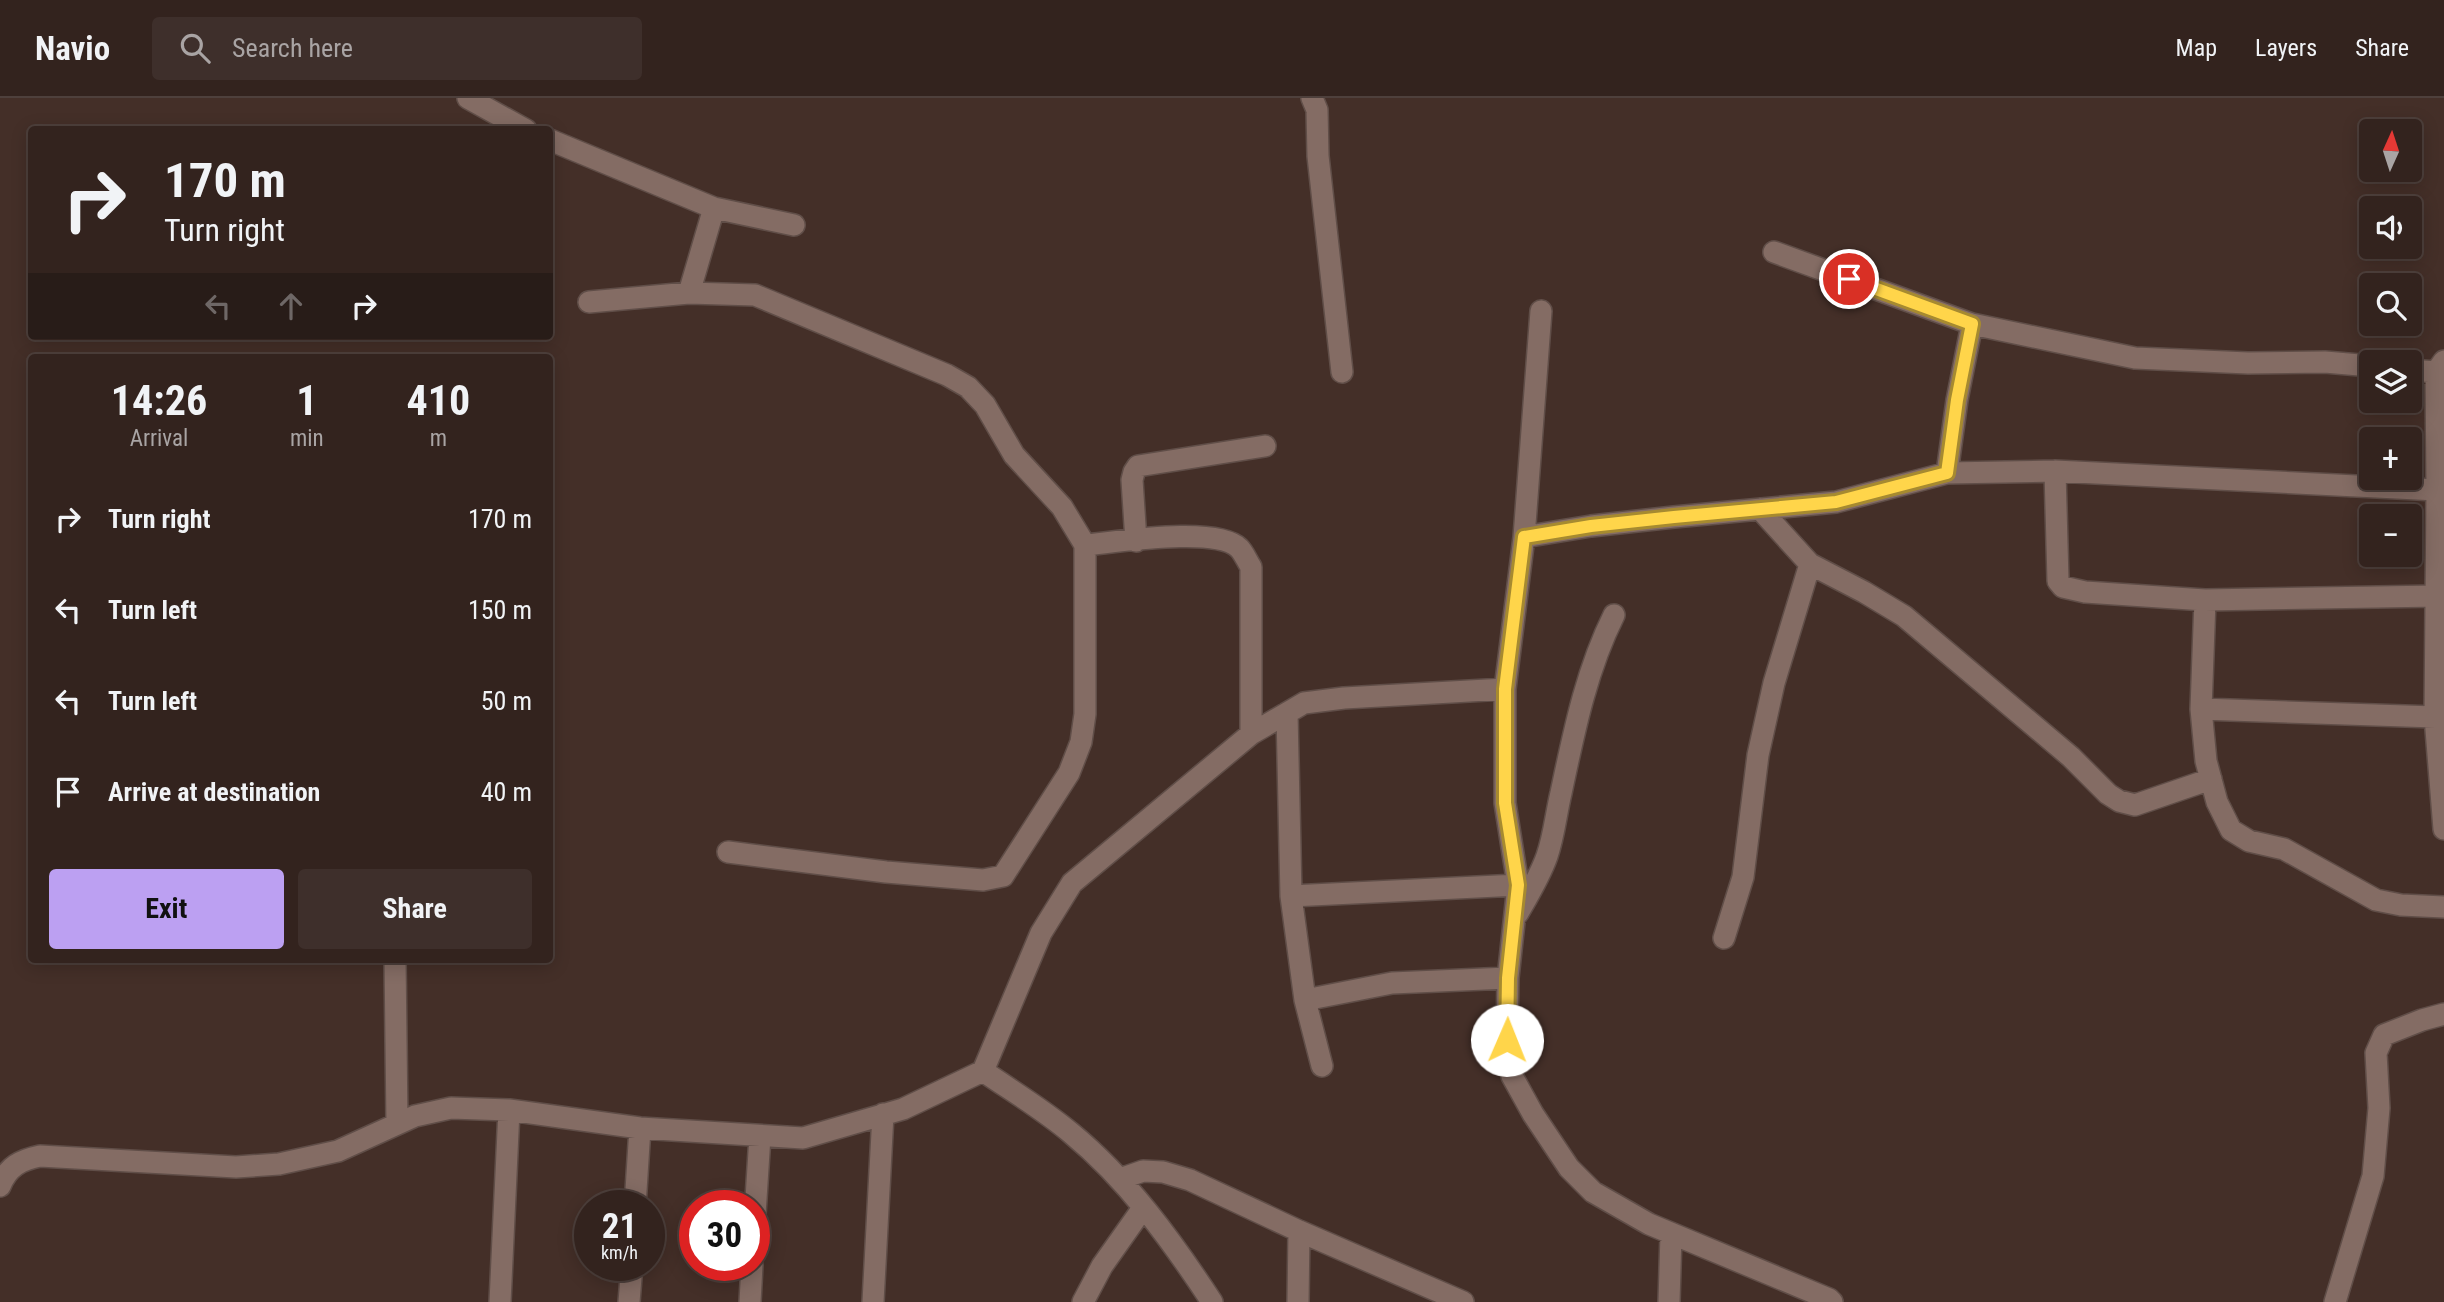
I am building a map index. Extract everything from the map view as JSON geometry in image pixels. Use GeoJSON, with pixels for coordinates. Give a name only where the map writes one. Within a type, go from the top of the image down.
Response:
{"type":"FeatureCollection","features":[{"type":"Feature","properties":{"kind":"street"},"geometry":{"type":"LineString","coordinates":[[468,98],[519,126]]}},
{"type":"Feature","properties":{"kind":"street"},"geometry":{"type":"LineString","coordinates":[[1312,98],[1317,110],[1318,156],[1342,372]]}},
{"type":"Feature","properties":{"kind":"street"},"geometry":{"type":"LineString","coordinates":[[553,141],[714,208],[794,225]]}},
{"type":"Feature","properties":{"kind":"street"},"geometry":{"type":"LineString","coordinates":[[689,293],[714,208]]}},
{"type":"Feature","properties":{"kind":"street"},"geometry":{"type":"LineString","coordinates":[[1774,251],[1972,324],[2135,358],[2359,365]]}},
{"type":"Feature","properties":{"kind":"street"},"geometry":{"type":"LineString","coordinates":[[589,302],[689,293],[755,295],[947,375],[968,387],[985,405],[1014,455],[1062,507],[1085,545],[1086,715],[1081,742],[1069,773],[1003,876],[983,880],[900,873],[728,852]]}},
{"type":"Feature","properties":{"kind":"street"},"geometry":{"type":"LineString","coordinates":[[1541,311],[1524,537],[1505,689],[1505,803],[1518,885],[1508,978],[1507,1040],[1512,1076],[1533,1114],[1569,1168],[1592,1192],[1649,1224],[1832,1302]]}},
{"type":"Feature","properties":{"kind":"street"},"geometry":{"type":"LineString","coordinates":[[1947,473],[1957,400],[1972,324]]}},
{"type":"Feature","properties":{"kind":"street"},"geometry":{"type":"LineString","coordinates":[[2422,369],[2440,367],[2437,490],[2440,585],[2435,717],[2441,743],[2444,829]]}},
{"type":"Feature","properties":{"kind":"street"},"geometry":{"type":"LineString","coordinates":[[1136,541],[1132,480],[1133,472],[1138,466],[1265,446]]}},
{"type":"Feature","properties":{"kind":"street"},"geometry":{"type":"LineString","coordinates":[[1524,537],[1591,526],[1836,502],[1947,473],[2055,471],[2437,490]]}},
{"type":"Feature","properties":{"kind":"street"},"geometry":{"type":"LineString","coordinates":[[2055,471],[2058,581],[2063,587],[2085,592],[2205,600],[2440,585]]}},
{"type":"Feature","properties":{"kind":"street"},"geometry":{"type":"LineString","coordinates":[[1760,509],[1810,564],[1904,616],[2119,801],[2135,805],[2211,779]]}},
{"type":"Feature","properties":{"kind":"street"},"geometry":{"type":"LineString","coordinates":[[1085,545],[1194,536],[1223,541],[1239,548],[1251,567],[1251,734]]}},
{"type":"Feature","properties":{"kind":"street"},"geometry":{"type":"LineString","coordinates":[[1724,938],[1743,877],[1758,755],[1774,683],[1810,564]]}},
{"type":"Feature","properties":{"kind":"street"},"geometry":{"type":"LineString","coordinates":[[2205,600],[2200,709],[2206,761],[2217,802],[2231,830],[2249,841],[2284,849],[2376,900],[2401,905],[2444,907]]}},
{"type":"Feature","properties":{"kind":"street"},"geometry":{"type":"LineString","coordinates":[[1514,921],[1538,880],[1548,853],[1588,682],[1598,646],[1614,615]]}},
{"type":"Feature","properties":{"kind":"street"},"geometry":{"type":"LineString","coordinates":[[0,1186],[10,1161],[40,1156],[236,1167],[279,1164],[338,1150],[415,1116],[451,1108],[509,1110],[640,1129],[803,1138],[903,1109],[983,1071],[1041,933],[1072,883],[1251,734],[1304,704],[1344,698],[1505,689]]}},
{"type":"Feature","properties":{"kind":"street"},"geometry":{"type":"LineString","coordinates":[[2200,709],[2435,717]]}},
{"type":"Feature","properties":{"kind":"street"},"geometry":{"type":"LineString","coordinates":[[1287,713],[1291,896],[1305,999],[1322,1066]]}},
{"type":"Feature","properties":{"kind":"street"},"geometry":{"type":"LineString","coordinates":[[1291,896],[1518,885]]}},
{"type":"Feature","properties":{"kind":"street"},"geometry":{"type":"LineString","coordinates":[[396,963],[397,1123]]}},
{"type":"Feature","properties":{"kind":"street"},"geometry":{"type":"LineString","coordinates":[[1305,999],[1392,983],[1508,978]]}},
{"type":"Feature","properties":{"kind":"street"},"geometry":{"type":"LineString","coordinates":[[2335,1302],[2373,1176],[2379,1108],[2376,1053],[2384,1035],[2444,1014]]}},
{"type":"Feature","properties":{"kind":"street"},"geometry":{"type":"LineString","coordinates":[[983,1071],[1071,1132],[1120,1179],[1212,1302]]}},
{"type":"Feature","properties":{"kind":"street"},"geometry":{"type":"LineString","coordinates":[[500,1302],[509,1110]]}},
{"type":"Feature","properties":{"kind":"street"},"geometry":{"type":"LineString","coordinates":[[873,1302],[883,1114]]}},
{"type":"Feature","properties":{"kind":"street"},"geometry":{"type":"LineString","coordinates":[[636,1190],[640,1129]]}},
{"type":"Feature","properties":{"kind":"street"},"geometry":{"type":"LineString","coordinates":[[757,1190],[760,1136]]}},
{"type":"Feature","properties":{"kind":"street"},"geometry":{"type":"LineString","coordinates":[[1120,1179],[1143,1171],[1163,1172],[1190,1180],[1463,1302]]}},
{"type":"Feature","properties":{"kind":"street"},"geometry":{"type":"LineString","coordinates":[[1083,1302],[1102,1266],[1143,1208]]}},
{"type":"Feature","properties":{"kind":"street"},"geometry":{"type":"LineString","coordinates":[[1298,1302],[1299,1231]]}},
{"type":"Feature","properties":{"kind":"street"},"geometry":{"type":"LineString","coordinates":[[1669,1302],[1671,1234]]}},
{"type":"Feature","properties":{"kind":"street"},"geometry":{"type":"LineString","coordinates":[[629,1302],[631,1281]]}},
{"type":"Feature","properties":{"kind":"street"},"geometry":{"type":"LineString","coordinates":[[750,1302],[751,1281]]}},
{"type":"Feature","properties":{"kind":"route"},"geometry":{"type":"LineString","coordinates":[[1507,1040],[1508,978],[1518,885],[1505,803],[1505,689],[1524,537],[1591,526],[1836,502],[1947,473],[1957,400],[1972,324],[1849,279]]}}]}
